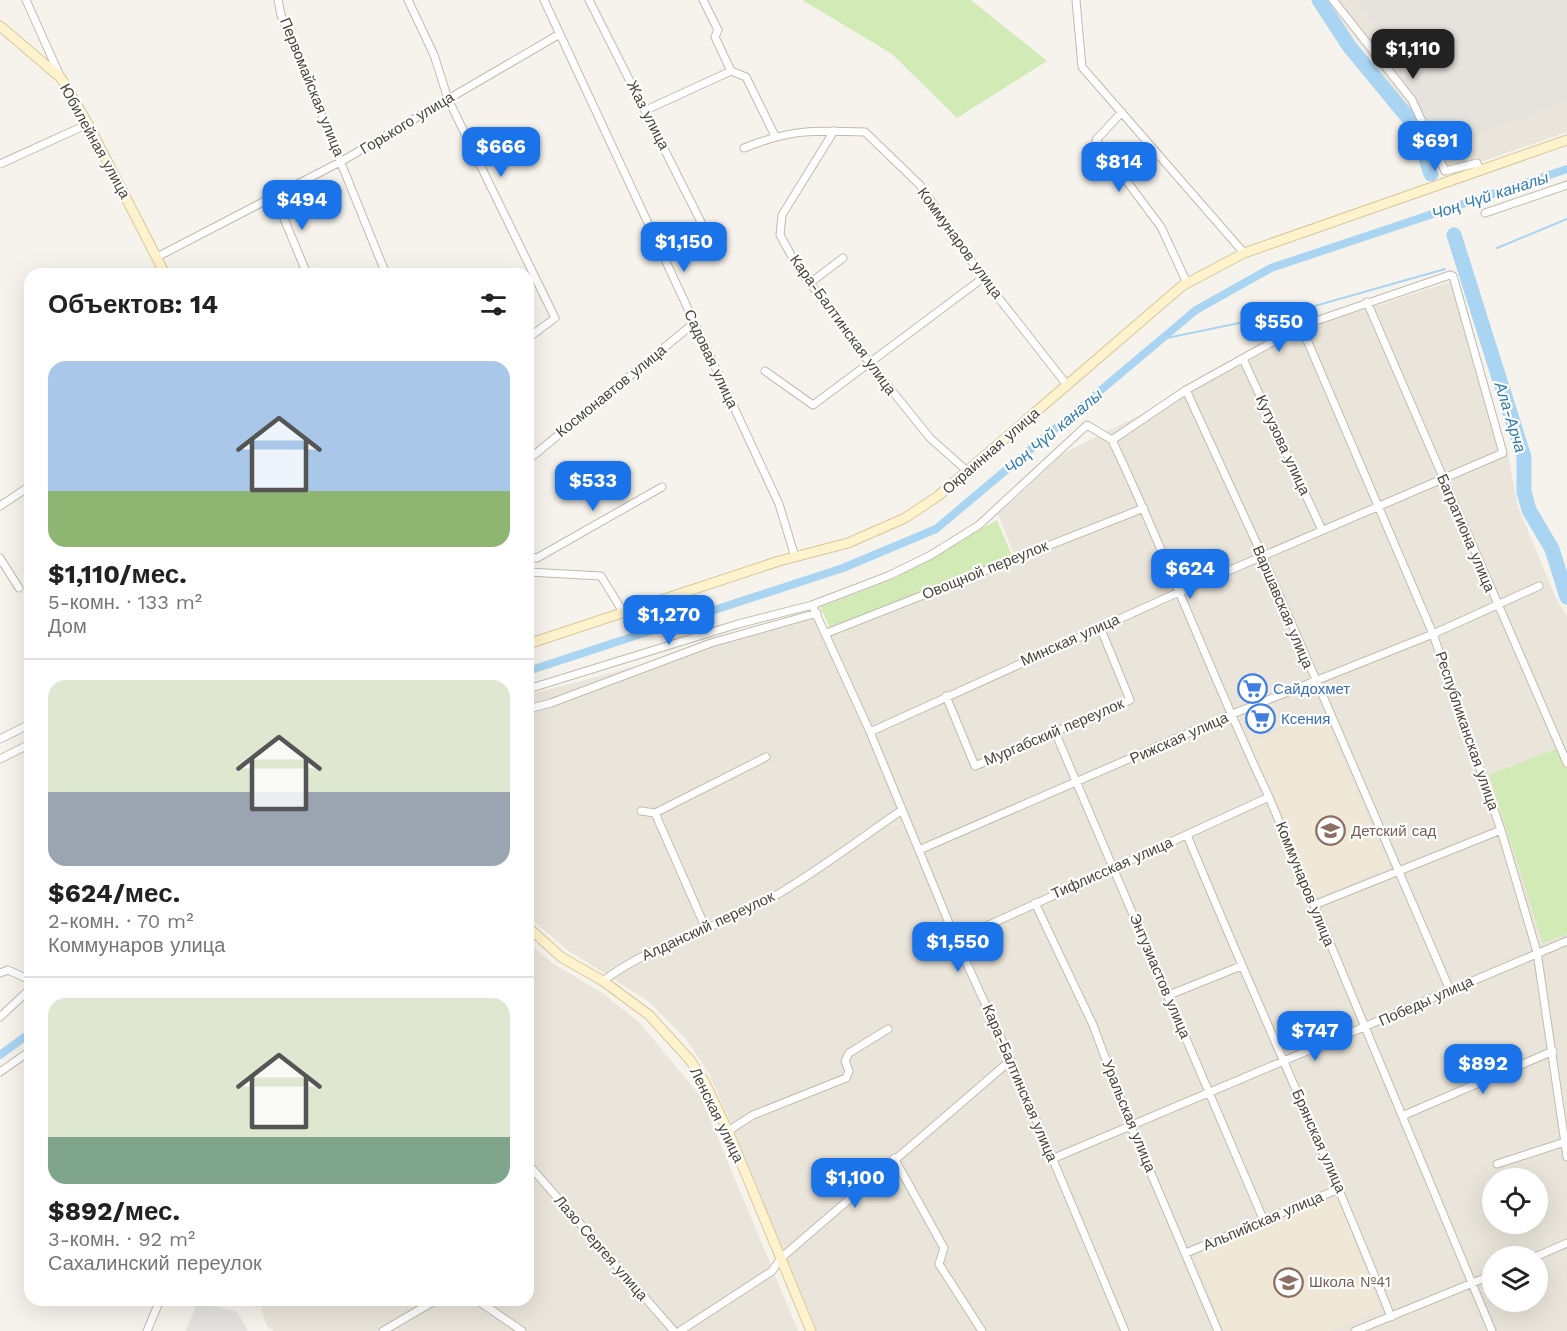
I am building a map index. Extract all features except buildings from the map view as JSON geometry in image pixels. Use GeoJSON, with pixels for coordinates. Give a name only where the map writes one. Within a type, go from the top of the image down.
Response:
{"type":"FeatureCollection","features":[{"type":"Feature","properties":{"kind":"street"},"geometry":{"type":"LineString","coordinates":[[26,0],[61,78]]}},
{"type":"Feature","properties":{"kind":"street","name":"Первомайская улица"},"geometry":{"type":"LineString","coordinates":[[278,0],[281,15],[384,268]]}},
{"type":"Feature","properties":{"kind":"street"},"geometry":{"type":"LineString","coordinates":[[408,0],[434,55],[448,99],[531,268]]}},
{"type":"Feature","properties":{"kind":"street","name":"Садовая улица"},"geometry":{"type":"LineString","coordinates":[[544,0],[558,35],[780,504],[795,557]]}},
{"type":"Feature","properties":{"kind":"street","name":"Жаз улица"},"geometry":{"type":"LineString","coordinates":[[590,0],[705,230]]}},
{"type":"Feature","properties":{"kind":"street"},"geometry":{"type":"LineString","coordinates":[[703,0],[718,30],[715,37],[731,71],[746,77],[775,136]]}},
{"type":"Feature","properties":{"kind":"street"},"geometry":{"type":"LineString","coordinates":[[1076,0],[1082,67],[1244,253]]}},
{"type":"Feature","properties":{"kind":"street"},"geometry":{"type":"LineString","coordinates":[[1333,0],[1412,100],[1445,171],[1476,163],[1480,171]]}},
{"type":"Feature","properties":{"kind":"street","name":"Юбилейная улица"},"geometry":{"type":"LineString","coordinates":[[0,26],[61,78],[88,124],[162,268]]}},
{"type":"Feature","properties":{"kind":"street","name":"Горького улица"},"geometry":{"type":"LineString","coordinates":[[157,257],[342,161],[558,35]]}},
{"type":"Feature","properties":{"kind":"street"},"geometry":{"type":"LineString","coordinates":[[646,110],[731,71]]}},
{"type":"Feature","properties":{"kind":"street"},"geometry":{"type":"LineString","coordinates":[[1122,112],[1096,140],[1161,227],[1187,283]]}},
{"type":"Feature","properties":{"kind":"street"},"geometry":{"type":"LineString","coordinates":[[0,164],[88,124]]}},
{"type":"Feature","properties":{"kind":"street","name":"Коммунаров улица"},"geometry":{"type":"LineString","coordinates":[[744,148],[775,136],[804,131],[865,132],[920,185],[983,278],[1067,385]]}},
{"type":"Feature","properties":{"kind":"street","name":"Кара-Балтинская улица"},"geometry":{"type":"LineString","coordinates":[[834,131],[782,215],[780,235],[810,283],[869,363],[930,438],[967,471]]}},
{"type":"Feature","properties":{"kind":"street","name":"Окраинная улица"},"geometry":{"type":"LineString","coordinates":[[534,642],[795,557],[848,543],[905,519],[938,496],[1187,283],[1244,253],[1567,140]]}},
{"type":"Feature","properties":{"kind":"street"},"geometry":{"type":"LineString","coordinates":[[1485,213],[1567,185]]}},
{"type":"Feature","properties":{"kind":"street"},"geometry":{"type":"LineString","coordinates":[[275,197],[305,268]]}},
{"type":"Feature","properties":{"kind":"street"},"geometry":{"type":"LineString","coordinates":[[810,283],[843,258]]}},
{"type":"Feature","properties":{"kind":"street"},"geometry":{"type":"LineString","coordinates":[[534,275],[555,318],[534,334]]}},
{"type":"Feature","properties":{"kind":"street","name":"Минская улица"},"geometry":{"type":"LineString","coordinates":[[870,732],[1262,555],[1503,453],[1453,276],[1450,275],[1367,302]]}},
{"type":"Feature","properties":{"kind":"street"},"geometry":{"type":"LineString","coordinates":[[765,371],[813,405],[983,278]]}},
{"type":"Feature","properties":{"kind":"street"},"geometry":{"type":"LineString","coordinates":[[534,687],[738,624],[812,604],[888,576],[931,555],[979,525],[1087,425],[1112,440],[1186,390],[1301,326],[1367,302]]}},
{"type":"Feature","properties":{"kind":"street","name":"Багратиона улица"},"geometry":{"type":"LineString","coordinates":[[1367,302],[1567,763]]}},
{"type":"Feature","properties":{"kind":"street","name":"Космонавтов улица"},"geometry":{"type":"LineString","coordinates":[[534,455],[694,323]]}},
{"type":"Feature","properties":{"kind":"street","name":"Республиканская улица"},"geometry":{"type":"LineString","coordinates":[[1301,326],[1433,634],[1501,830],[1537,952],[1567,1156]]}},
{"type":"Feature","properties":{"kind":"street","name":"Кутузова улица"},"geometry":{"type":"LineString","coordinates":[[1243,359],[1323,530]]}},
{"type":"Feature","properties":{"kind":"street","name":"Варшавская улица"},"geometry":{"type":"LineString","coordinates":[[1186,390],[1262,555],[1314,681],[1450,990]]}},
{"type":"Feature","properties":{"kind":"street","name":"Коммунаров улица"},"geometry":{"type":"LineString","coordinates":[[1112,440],[1144,508],[1230,715],[1269,797],[1492,1331]]}},
{"type":"Feature","properties":{"kind":"street"},"geometry":{"type":"LineString","coordinates":[[534,558],[662,488]]}},
{"type":"Feature","properties":{"kind":"street"},"geometry":{"type":"LineString","coordinates":[[0,506],[24,490]]}},
{"type":"Feature","properties":{"kind":"street","name":"Овощной переулок"},"geometry":{"type":"LineString","coordinates":[[827,633],[1144,508]]}},
{"type":"Feature","properties":{"kind":"street"},"geometry":{"type":"LineString","coordinates":[[0,558],[19,588]]}},
{"type":"Feature","properties":{"kind":"street"},"geometry":{"type":"LineString","coordinates":[[534,572],[601,576],[624,612]]}},
{"type":"Feature","properties":{"kind":"street","name":"Рижская улица"},"geometry":{"type":"LineString","coordinates":[[919,850],[1230,715],[1433,634],[1539,586]]}},
{"type":"Feature","properties":{"kind":"street","name":"Кара-Балтинская улица"},"geometry":{"type":"LineString","coordinates":[[812,604],[870,732],[956,940],[1011,1060],[1125,1331]]}},
{"type":"Feature","properties":{"kind":"street"},"geometry":{"type":"LineString","coordinates":[[534,707],[551,703],[711,644],[817,613]]}},
{"type":"Feature","properties":{"kind":"street","name":"Мургабский переулок"},"geometry":{"type":"LineString","coordinates":[[946,696],[975,766],[1130,700],[1100,627]]}},
{"type":"Feature","properties":{"kind":"street"},"geometry":{"type":"LineString","coordinates":[[0,739],[24,727]]}},
{"type":"Feature","properties":{"kind":"street","name":"Энтузиастов улица"},"geometry":{"type":"LineString","coordinates":[[1055,732],[1264,1221]]}},
{"type":"Feature","properties":{"kind":"street"},"geometry":{"type":"LineString","coordinates":[[0,759],[24,747]]}},
{"type":"Feature","properties":{"kind":"street"},"geometry":{"type":"LineString","coordinates":[[641,811],[655,813],[766,757]]}},
{"type":"Feature","properties":{"kind":"street","name":"Тифлисская улица"},"geometry":{"type":"LineString","coordinates":[[956,940],[1269,797]]}},
{"type":"Feature","properties":{"kind":"street","name":"Алданский переулок"},"geometry":{"type":"LineString","coordinates":[[603,981],[646,953],[769,900],[902,810]]}},
{"type":"Feature","properties":{"kind":"street"},"geometry":{"type":"LineString","coordinates":[[655,813],[706,929]]}},
{"type":"Feature","properties":{"kind":"street"},"geometry":{"type":"LineString","coordinates":[[1314,905],[1501,830]]}},
{"type":"Feature","properties":{"kind":"street","name":"Брянская улица"},"geometry":{"type":"LineString","coordinates":[[1187,835],[1241,966],[1341,1188],[1391,1317]]}},
{"type":"Feature","properties":{"kind":"street","name":"Уральская улица"},"geometry":{"type":"LineString","coordinates":[[1035,903],[1093,1025],[1130,1124],[1218,1331]]}},
{"type":"Feature","properties":{"kind":"street","name":"Ленская улица"},"geometry":{"type":"LineString","coordinates":[[534,932],[561,957],[603,981],[649,1015],[676,1042],[704,1081],[728,1131],[811,1331]]}},
{"type":"Feature","properties":{"kind":"street","name":"Победы улица"},"geometry":{"type":"LineString","coordinates":[[1052,1159],[1130,1124],[1364,1028],[1567,941]]}},
{"type":"Feature","properties":{"kind":"street"},"geometry":{"type":"LineString","coordinates":[[1169,995],[1241,966]]}},
{"type":"Feature","properties":{"kind":"street"},"geometry":{"type":"LineString","coordinates":[[0,973],[8,970],[24,977]]}},
{"type":"Feature","properties":{"kind":"street"},"geometry":{"type":"LineString","coordinates":[[0,1017],[24,995]]}},
{"type":"Feature","properties":{"kind":"street"},"geometry":{"type":"LineString","coordinates":[[728,1131],[753,1115],[846,1078],[849,1071],[845,1061],[849,1053],[888,1029]]}},
{"type":"Feature","properties":{"kind":"street"},"geometry":{"type":"LineString","coordinates":[[1402,1116],[1553,1051]]}},
{"type":"Feature","properties":{"kind":"street"},"geometry":{"type":"LineString","coordinates":[[0,1072],[24,1055]]}},
{"type":"Feature","properties":{"kind":"street"},"geometry":{"type":"LineString","coordinates":[[680,1331],[772,1271],[781,1258],[894,1158],[1011,1060]]}},
{"type":"Feature","properties":{"kind":"street"},"geometry":{"type":"LineString","coordinates":[[1497,1164],[1565,1142]]}},
{"type":"Feature","properties":{"kind":"street"},"geometry":{"type":"LineString","coordinates":[[894,1158],[944,1248],[939,1264],[982,1331]]}},
{"type":"Feature","properties":{"kind":"street","name":"Лазо Сергея улица"},"geometry":{"type":"LineString","coordinates":[[534,1171],[674,1331]]}},
{"type":"Feature","properties":{"kind":"street","name":"Альпийская улица"},"geometry":{"type":"LineString","coordinates":[[1186,1253],[1341,1188]]}},
{"type":"Feature","properties":{"kind":"street"},"geometry":{"type":"LineString","coordinates":[[1548,1251],[1567,1243]]}},
{"type":"Feature","properties":{"kind":"street"},"geometry":{"type":"LineString","coordinates":[[1355,1331],[1482,1280]]}},
{"type":"Feature","properties":{"kind":"street"},"geometry":{"type":"LineString","coordinates":[[147,1331],[157,1306]]}},
{"type":"Feature","properties":{"kind":"street"},"geometry":{"type":"LineString","coordinates":[[383,1331],[426,1306]]}},
{"type":"Feature","properties":{"kind":"street"},"geometry":{"type":"LineString","coordinates":[[486,1306],[522,1331]]}},
{"type":"Feature","properties":{"kind":"shaded area"},"geometry":{"type":"Polygon","coordinates":[[[1326,0],[1567,0],[1567,132],[1443,175],[1435,149],[1412,112],[1326,0]]]}},
{"type":"Feature","properties":{"kind":"shaded area"},"geometry":{"type":"Polygon","coordinates":[[[1359,0],[1567,0],[1567,101],[1440,148],[1359,0]]]}},
{"type":"Feature","properties":{"kind":"shaded area"},"geometry":{"type":"Polygon","coordinates":[[[1459,279],[1508,455],[1518,507],[1556,598],[1567,616],[1567,1331],[817,1331],[727,1114],[708,1072],[686,1039],[648,1001],[566,949],[534,921],[534,693],[816,618],[825,638],[1017,562],[998,514],[1064,453],[1240,365],[1307,328],[1459,279]]]}},
{"type":"Feature","properties":{"kind":"shaded area","name":"Детский сад"},"geometry":{"type":"Polygon","coordinates":[[[1322,713],[1389,867],[1316,898],[1250,743],[1322,713]]]}},
{"type":"Feature","properties":{"kind":"shaded area"},"geometry":{"type":"Polygon","coordinates":[[[534,947],[552,963],[601,992],[640,1023],[701,1097],[798,1331],[274,1331],[267,1326],[260,1306],[534,1306],[534,947]]]}},
{"type":"Feature","properties":{"kind":"shaded area","name":"Школа №41"},"geometry":{"type":"Polygon","coordinates":[[[1338,1197],[1380,1309],[1329,1331],[1224,1331],[1195,1256],[1338,1197]]]}},
{"type":"Feature","properties":{"kind":"shaded area"},"geometry":{"type":"Polygon","coordinates":[[[196,1306],[216,1306],[237,1312],[248,1331],[186,1331],[196,1306]]]}},
{"type":"Feature","properties":{"kind":"green space"},"geometry":{"type":"Polygon","coordinates":[[[802,0],[971,0],[1047,61],[957,118],[892,54],[802,0]]]}},
{"type":"Feature","properties":{"kind":"green space"},"geometry":{"type":"Polygon","coordinates":[[[997,520],[1012,556],[830,628],[820,607],[891,580],[997,520]]]}},
{"type":"Feature","properties":{"kind":"green space"},"geometry":{"type":"Polygon","coordinates":[[[1558,748],[1567,769],[1567,934],[1543,943],[1489,775],[1558,748]]]}},
{"type":"Feature","properties":{"kind":"waterway","name":"Ала-Арча"},"geometry":{"type":"LineString","coordinates":[[1319,0],[1349,46],[1415,126],[1431,174]]}},
{"type":"Feature","properties":{"kind":"waterway","name":"Чоң Чүй каналы"},"geometry":{"type":"LineString","coordinates":[[534,669],[843,568],[936,529],[1196,310],[1271,268],[1567,169]]}},
{"type":"Feature","properties":{"kind":"waterway"},"geometry":{"type":"LineString","coordinates":[[1497,248],[1567,219]]}},
{"type":"Feature","properties":{"kind":"waterway","name":"Ала-Арча"},"geometry":{"type":"LineString","coordinates":[[1454,235],[1524,457],[1524,492],[1529,510],[1552,549],[1567,597]]}},
{"type":"Feature","properties":{"kind":"waterway"},"geometry":{"type":"LineString","coordinates":[[1162,339],[1297,311],[1445,269]]}},
{"type":"Feature","properties":{"kind":"waterway","name":"Чоң Чүй каналы"},"geometry":{"type":"LineString","coordinates":[[0,1055],[24,1037]]}},
{"type":"Feature","properties":{"kind":"place","name":"Сайдохмет"},"geometry":{"type":"Point","coordinates":[1252,689]}},
{"type":"Feature","properties":{"kind":"place","name":"Ксения"},"geometry":{"type":"Point","coordinates":[1260,719]}},
{"type":"Feature","properties":{"kind":"place","name":"Детский сад"},"geometry":{"type":"Point","coordinates":[1330,831]}},
{"type":"Feature","properties":{"kind":"place","name":"Школа №41"},"geometry":{"type":"Point","coordinates":[1288,1282]}}]}
